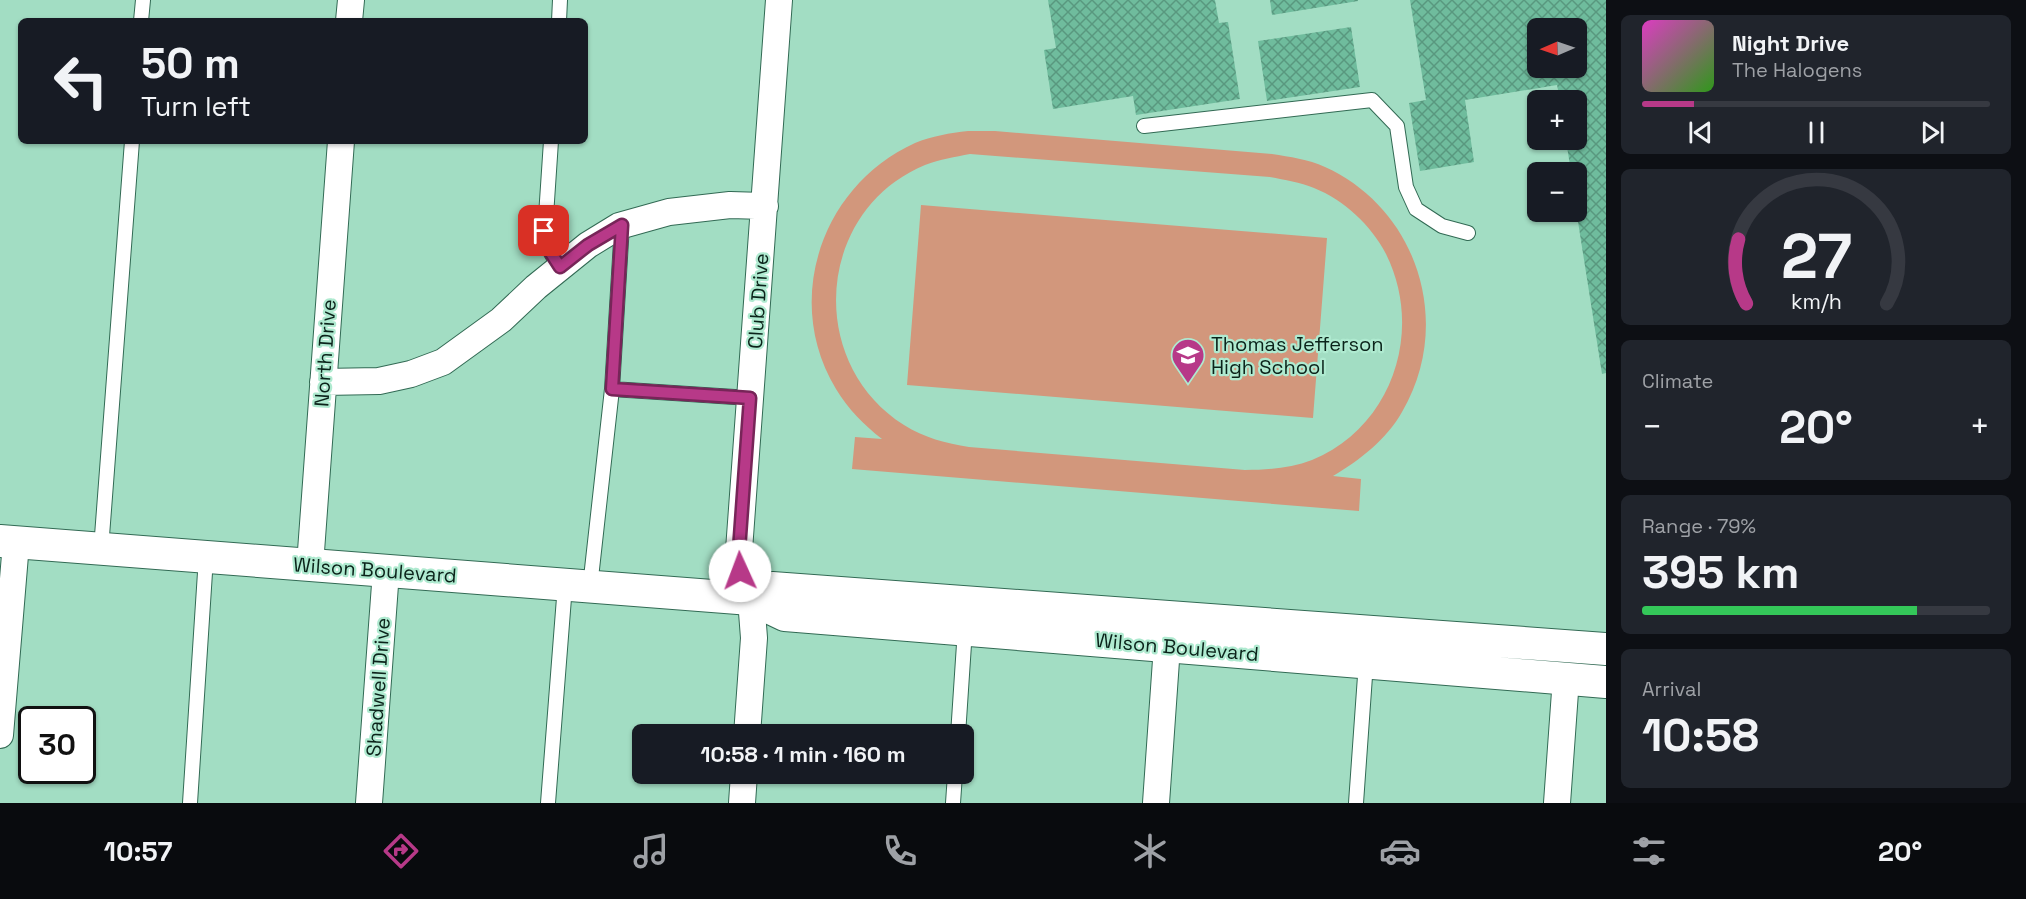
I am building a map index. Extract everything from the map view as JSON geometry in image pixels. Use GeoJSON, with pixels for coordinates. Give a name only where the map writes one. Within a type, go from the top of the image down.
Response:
{"type":"FeatureCollection","features":[{"type":"Feature","properties":{"kind":"street"},"geometry":{"type":"LineString","coordinates":[[349,18],[351,0]]}},
{"type":"Feature","properties":{"kind":"street","name":"Club Drive"},"geometry":{"type":"LineString","coordinates":[[748,724],[754,638],[751,599],[740,571],[739,550],[779,0]]}},
{"type":"Feature","properties":{"kind":"street","name":"North Drive"},"geometry":{"type":"LineString","coordinates":[[310,565],[341,144]]}},
{"type":"Feature","properties":{"kind":"street"},"geometry":{"type":"LineString","coordinates":[[323,382],[379,381],[411,374],[443,362],[501,320],[588,245],[622,225],[669,212],[730,204],[765,206]]}},
{"type":"Feature","properties":{"kind":"street"},"geometry":{"type":"LineString","coordinates":[[0,735],[8,542]]}},
{"type":"Feature","properties":{"kind":"street","name":"Wilson Boulevard"},"geometry":{"type":"LineString","coordinates":[[8,542],[751,599],[785,615],[1606,682]]}},
{"type":"Feature","properties":{"kind":"street","name":"Shadwell Drive"},"geometry":{"type":"LineString","coordinates":[[369,803],[386,571]]}},
{"type":"Feature","properties":{"kind":"street","name":"Wilson Boulevard"},"geometry":{"type":"LineString","coordinates":[[751,599],[772,588],[1606,649]]}},
{"type":"Feature","properties":{"kind":"street"},"geometry":{"type":"LineString","coordinates":[[1156,803],[1167,646]]}},
{"type":"Feature","properties":{"kind":"street"},"geometry":{"type":"LineString","coordinates":[[1557,803],[1566,678]]}},
{"type":"Feature","properties":{"kind":"street"},"geometry":{"type":"LineString","coordinates":[[742,803],[743,784]]}},
{"type":"Feature","properties":{"kind":"lane"},"geometry":{"type":"LineString","coordinates":[[141,18],[143,0]]}},
{"type":"Feature","properties":{"kind":"lane"},"geometry":{"type":"LineString","coordinates":[[559,18],[560,0]]}},
{"type":"Feature","properties":{"kind":"lane"},"geometry":{"type":"LineString","coordinates":[[1144,126],[1372,100],[1397,126],[1406,187],[1416,208],[1442,226],[1468,233]]}},
{"type":"Feature","properties":{"kind":"lane"},"geometry":{"type":"LineString","coordinates":[[101,549],[132,144]]}},
{"type":"Feature","properties":{"kind":"lane"},"geometry":{"type":"LineString","coordinates":[[550,144],[544,231],[551,253],[560,267]]}},
{"type":"Feature","properties":{"kind":"lane"},"geometry":{"type":"LineString","coordinates":[[548,803],[578,586],[612,389],[622,225]]}},
{"type":"Feature","properties":{"kind":"lane"},"geometry":{"type":"LineString","coordinates":[[612,389],[750,398]]}},
{"type":"Feature","properties":{"kind":"lane"},"geometry":{"type":"LineString","coordinates":[[190,803],[206,557]]}},
{"type":"Feature","properties":{"kind":"lane"},"geometry":{"type":"LineString","coordinates":[[959,724],[965,629]]}},
{"type":"Feature","properties":{"kind":"lane"},"geometry":{"type":"LineString","coordinates":[[1356,803],[1366,662]]}},
{"type":"Feature","properties":{"kind":"lane"},"geometry":{"type":"LineString","coordinates":[[953,803],[954,784]]}},
{"type":"Feature","properties":{"kind":"shaded area"},"geometry":{"type":"Polygon","coordinates":[[[968,131],[995,131],[1292,157],[1325,167],[1357,186],[1384,211],[1404,240],[1418,272],[1425,307],[1425,342],[1417,378],[1396,422],[1372,449],[1333,476],[1361,479],[1359,511],[852,469],[855,437],[882,439],[846,403],[836,389],[820,355],[812,319],[813,283],[820,248],[835,216],[856,187],[883,162],[915,143],[968,131]],[[970,154],[925,165],[889,187],[862,216],[844,250],[836,288],[838,327],[850,364],[872,398],[904,425],[927,437],[952,444],[1245,470],[1280,468],[1312,460],[1340,445],[1363,425],[1381,400],[1394,373],[1401,344],[1402,314],[1397,283],[1386,254],[1365,224],[1336,199],[1325,193],[1303,184],[1270,177],[970,154]]]}},
{"type":"Feature","properties":{"kind":"shaded area"},"geometry":{"type":"Polygon","coordinates":[[[921,205],[1327,238],[1313,418],[907,385],[921,205]]]}},
{"type":"Feature","properties":{"kind":"building"},"geometry":{"type":"Polygon","coordinates":[[[1048,0],[1215,0],[1219,23],[1228,22],[1240,99],[1136,115],[1133,96],[1053,109],[1044,50],[1056,48],[1048,0]]]}},
{"type":"Feature","properties":{"kind":"building"},"geometry":{"type":"Polygon","coordinates":[[[1270,0],[1358,0],[1358,1],[1272,15],[1270,0]]]}},
{"type":"Feature","properties":{"kind":"building"},"geometry":{"type":"Polygon","coordinates":[[[1410,0],[1606,0],[1606,373],[1602,374],[1578,222],[1587,222],[1587,162],[1569,162],[1568,150],[1587,150],[1587,90],[1558,90],[1557,85],[1465,100],[1474,162],[1420,171],[1409,103],[1426,100],[1410,0]]]}},
{"type":"Feature","properties":{"kind":"building"},"geometry":{"type":"Polygon","coordinates":[[[1351,27],[1360,87],[1267,101],[1258,41],[1351,27]]]}},
{"type":"Feature","properties":{"kind":"place","name":"Thomas Jefferson High School"},"geometry":{"type":"Point","coordinates":[1188,384]}},
{"type":"Feature","properties":{"kind":"route"},"geometry":{"type":"LineString","coordinates":[[544,231],[551,253],[560,267],[588,245],[622,225],[612,389],[750,398],[739,550],[740,571]]}}]}
